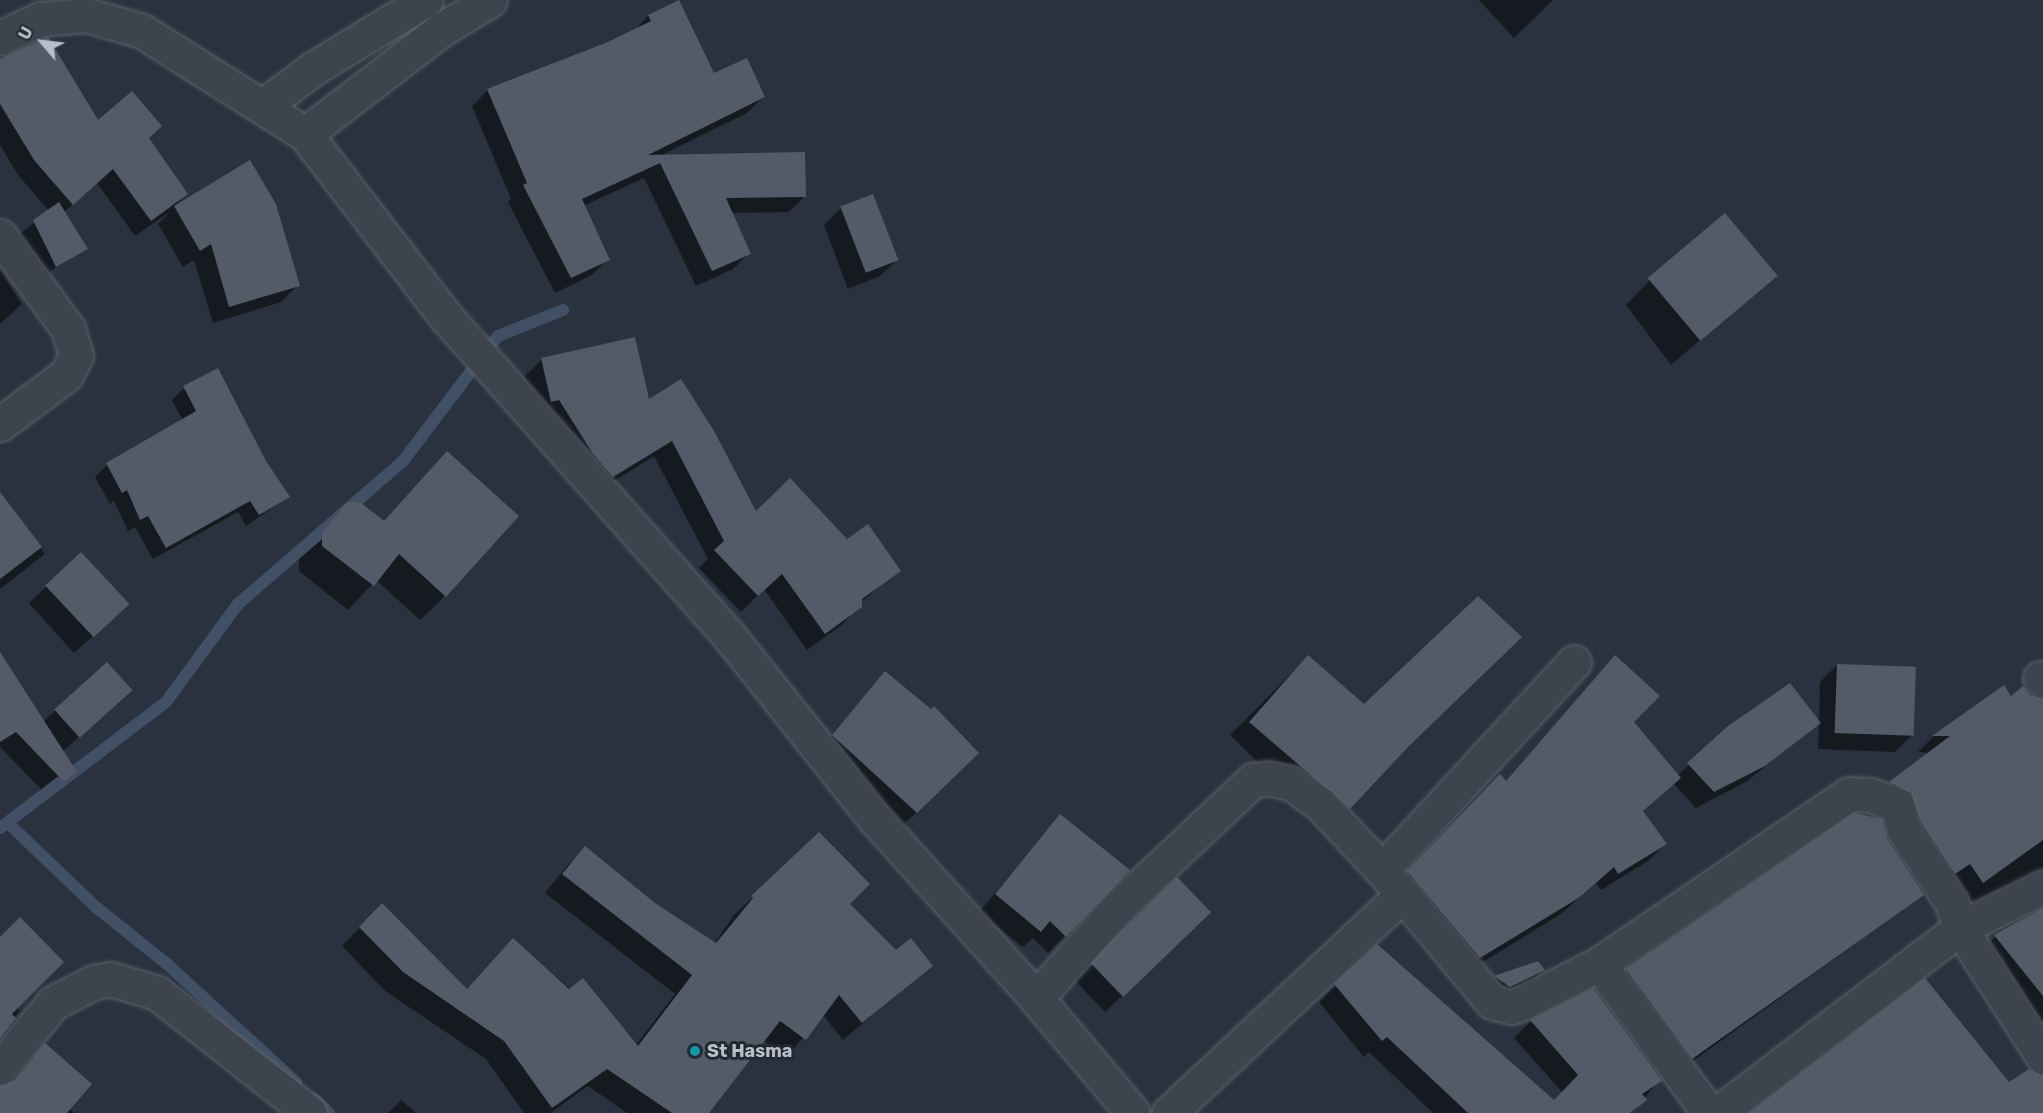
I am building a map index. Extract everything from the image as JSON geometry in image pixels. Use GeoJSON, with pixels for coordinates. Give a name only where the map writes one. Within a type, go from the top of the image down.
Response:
{"type":"FeatureCollection","features":[{"type":"Feature","properties":{"kind":"street"},"geometry":{"type":"LineString","coordinates":[[263,106],[314,68],[426,0]]}},
{"type":"Feature","properties":{"kind":"street"},"geometry":{"type":"LineString","coordinates":[[305,134],[442,29],[489,0]]}},
{"type":"Feature","properties":{"kind":"street"},"geometry":{"type":"LineString","coordinates":[[0,38],[40,19],[86,15],[142,31],[305,134],[446,317],[500,381],[730,637],[875,819],[1036,998],[1132,1113]]}},
{"type":"Feature","properties":{"kind":"street"},"geometry":{"type":"LineString","coordinates":[[0,236],[68,329],[76,356],[66,375],[0,424]]}},
{"type":"Feature","properties":{"kind":"street"},"geometry":{"type":"LineString","coordinates":[[1169,1113],[1392,882],[1574,662]]}},
{"type":"Feature","properties":{"kind":"street"},"geometry":{"type":"LineString","coordinates":[[1036,998],[1121,904],[1253,780],[1277,778],[1291,783],[1320,804],[1392,882],[1476,987],[1501,1006],[1522,1003],[1599,964],[1849,794],[1870,795],[1897,805],[1904,830],[1952,903],[1960,928],[2043,1057]]}},
{"type":"Feature","properties":{"kind":"street"},"geometry":{"type":"LineString","coordinates":[[1718,1113],[1960,928],[2043,886]]}},
{"type":"Feature","properties":{"kind":"street"},"geometry":{"type":"LineString","coordinates":[[1599,964],[1709,1113]]}},
{"type":"Feature","properties":{"kind":"street"},"geometry":{"type":"LineString","coordinates":[[0,1068],[53,1003],[94,982],[111,979],[156,993],[310,1113]]}},
{"type":"Feature","properties":{"kind":"building"},"geometry":{"type":"Polygon","coordinates":[[[679,0],[714,73],[747,58],[765,97],[648,155],[805,152],[806,197],[726,198],[751,254],[712,271],[660,163],[582,199],[610,260],[571,278],[523,185],[527,183],[487,89],[608,42],[651,21],[648,15],[679,0]]]}},
{"type":"Feature","properties":{"kind":"building"},"geometry":{"type":"Polygon","coordinates":[[[48,37],[98,120],[132,91],[162,126],[149,138],[188,194],[151,221],[113,169],[73,205],[34,160],[0,104],[0,59],[48,37]]]}},
{"type":"Feature","properties":{"kind":"building"},"geometry":{"type":"Polygon","coordinates":[[[250,160],[276,204],[300,286],[229,307],[211,244],[200,251],[174,206],[250,160]]]}},
{"type":"Feature","properties":{"kind":"building"},"geometry":{"type":"Polygon","coordinates":[[[873,194],[898,260],[866,273],[840,207],[873,194]]]}},
{"type":"Feature","properties":{"kind":"building"},"geometry":{"type":"Polygon","coordinates":[[[59,202],[88,249],[56,267],[33,220],[59,202]]]}},
{"type":"Feature","properties":{"kind":"building"},"geometry":{"type":"Polygon","coordinates":[[[1725,213],[1778,276],[1700,341],[1648,278],[1725,213]]]}},
{"type":"Feature","properties":{"kind":"building"},"geometry":{"type":"Polygon","coordinates":[[[635,337],[649,399],[681,379],[714,431],[756,511],[790,478],[847,539],[868,524],[901,571],[862,599],[862,607],[825,634],[782,574],[758,596],[714,550],[724,541],[672,441],[613,477],[593,454],[559,400],[551,402],[541,358],[635,337]]]}},
{"type":"Feature","properties":{"kind":"building"},"geometry":{"type":"Polygon","coordinates":[[[218,368],[266,461],[290,497],[259,515],[250,501],[166,548],[148,516],[140,520],[127,490],[122,493],[106,463],[196,411],[183,386],[218,368]]]}},
{"type":"Feature","properties":{"kind":"building"},"geometry":{"type":"Polygon","coordinates":[[[447,451],[519,516],[446,597],[399,554],[374,586],[322,546],[322,533],[347,502],[360,502],[384,521],[447,451]]]}},
{"type":"Feature","properties":{"kind":"building"},"geometry":{"type":"Polygon","coordinates":[[[0,492],[42,547],[0,579],[0,492]]]}},
{"type":"Feature","properties":{"kind":"building"},"geometry":{"type":"Polygon","coordinates":[[[81,552],[129,604],[94,637],[45,585],[81,552]]]}},
{"type":"Feature","properties":{"kind":"building"},"geometry":{"type":"Polygon","coordinates":[[[1478,596],[1522,637],[1409,746],[1350,809],[1249,722],[1308,655],[1364,704],[1478,596]]]}},
{"type":"Feature","properties":{"kind":"building"},"geometry":{"type":"Polygon","coordinates":[[[0,652],[77,772],[64,782],[16,732],[0,742],[0,652]]]}},
{"type":"Feature","properties":{"kind":"building"},"geometry":{"type":"Polygon","coordinates":[[[1615,655],[1660,696],[1634,722],[1681,778],[1643,811],[1667,844],[1618,874],[1614,867],[1580,897],[1480,958],[1407,871],[1500,774],[1506,781],[1615,655]]]}},
{"type":"Feature","properties":{"kind":"building"},"geometry":{"type":"Polygon","coordinates":[[[107,662],[132,690],[80,738],[54,710],[107,662]]]}},
{"type":"Feature","properties":{"kind":"building"},"geometry":{"type":"Polygon","coordinates":[[[1837,664],[1916,667],[1914,736],[1835,733],[1837,664]]]}},
{"type":"Feature","properties":{"kind":"building"},"geometry":{"type":"Polygon","coordinates":[[[885,671],[931,709],[934,706],[979,753],[917,813],[832,735],[885,671]]]}},
{"type":"Feature","properties":{"kind":"building"},"geometry":{"type":"Polygon","coordinates":[[[1790,683],[1821,723],[1765,766],[1714,792],[1687,763],[1728,726],[1790,683]]]}},
{"type":"Feature","properties":{"kind":"building"},"geometry":{"type":"Polygon","coordinates":[[[2004,685],[2011,696],[2023,686],[2030,695],[2043,699],[2043,840],[1983,883],[1970,864],[1955,874],[1921,822],[1911,793],[1889,782],[1950,736],[1932,736],[2004,685]]]}},
{"type":"Feature","properties":{"kind":"building"},"geometry":{"type":"Polygon","coordinates":[[[1854,813],[1882,819],[1888,840],[1924,895],[1692,1059],[1626,969],[1854,813]]]}},
{"type":"Feature","properties":{"kind":"building"},"geometry":{"type":"Polygon","coordinates":[[[1060,814],[1130,870],[1066,937],[1050,921],[1041,932],[995,894],[1060,814]]]}},
{"type":"Feature","properties":{"kind":"building"},"geometry":{"type":"Polygon","coordinates":[[[819,832],[870,884],[850,904],[896,950],[911,938],[933,966],[862,1023],[839,995],[806,1040],[780,1021],[709,1113],[672,1113],[607,1069],[552,1108],[504,1041],[403,972],[359,927],[382,903],[467,989],[513,938],[569,989],[583,978],[638,1046],[692,975],[562,874],[585,846],[655,903],[716,943],[753,898],[751,896],[819,832]]]}},
{"type":"Feature","properties":{"kind":"building"},"geometry":{"type":"Polygon","coordinates":[[[1177,877],[1211,912],[1123,997],[1089,962],[1177,877]]]}},
{"type":"Feature","properties":{"kind":"building"},"geometry":{"type":"Polygon","coordinates":[[[2043,908],[2043,996],[1994,935],[2043,908]]]}},
{"type":"Feature","properties":{"kind":"building"},"geometry":{"type":"Polygon","coordinates":[[[20,917],[64,962],[12,1014],[16,1018],[0,1038],[0,937],[20,917]]]}},
{"type":"Feature","properties":{"kind":"building"},"geometry":{"type":"Polygon","coordinates":[[[1377,944],[1554,1100],[1578,1075],[1530,1020],[1593,988],[1662,1081],[1642,1094],[1647,1100],[1630,1113],[1468,1113],[1387,1037],[1382,1041],[1334,984],[1377,944]]]}},
{"type":"Feature","properties":{"kind":"building"},"geometry":{"type":"Polygon","coordinates":[[[1538,961],[1545,970],[1510,987],[1494,976],[1538,961]]]}},
{"type":"Feature","properties":{"kind":"building"},"geometry":{"type":"Polygon","coordinates":[[[1925,978],[2009,1082],[2029,1069],[2043,1076],[2043,1113],[1749,1113],[1925,978]]]}},
{"type":"Feature","properties":{"kind":"building"},"geometry":{"type":"Polygon","coordinates":[[[45,1043],[92,1084],[67,1113],[0,1113],[0,1086],[15,1080],[45,1043]]]}},
{"type":"Feature","properties":{"kind":"waterway"},"geometry":{"type":"LineString","coordinates":[[0,828],[166,702],[238,604],[403,461],[498,336],[563,310]]}},
{"type":"Feature","properties":{"kind":"waterway"},"geometry":{"type":"LineString","coordinates":[[8,823],[96,907],[167,964],[297,1083]]}},
{"type":"Feature","properties":{"kind":"waterway"},"geometry":{"type":"LineString","coordinates":[[314,1099],[329,1113]]}},
{"type":"Feature","properties":{"kind":"place","name":"St Hasma"},"geometry":{"type":"Point","coordinates":[695,1051]}}]}
